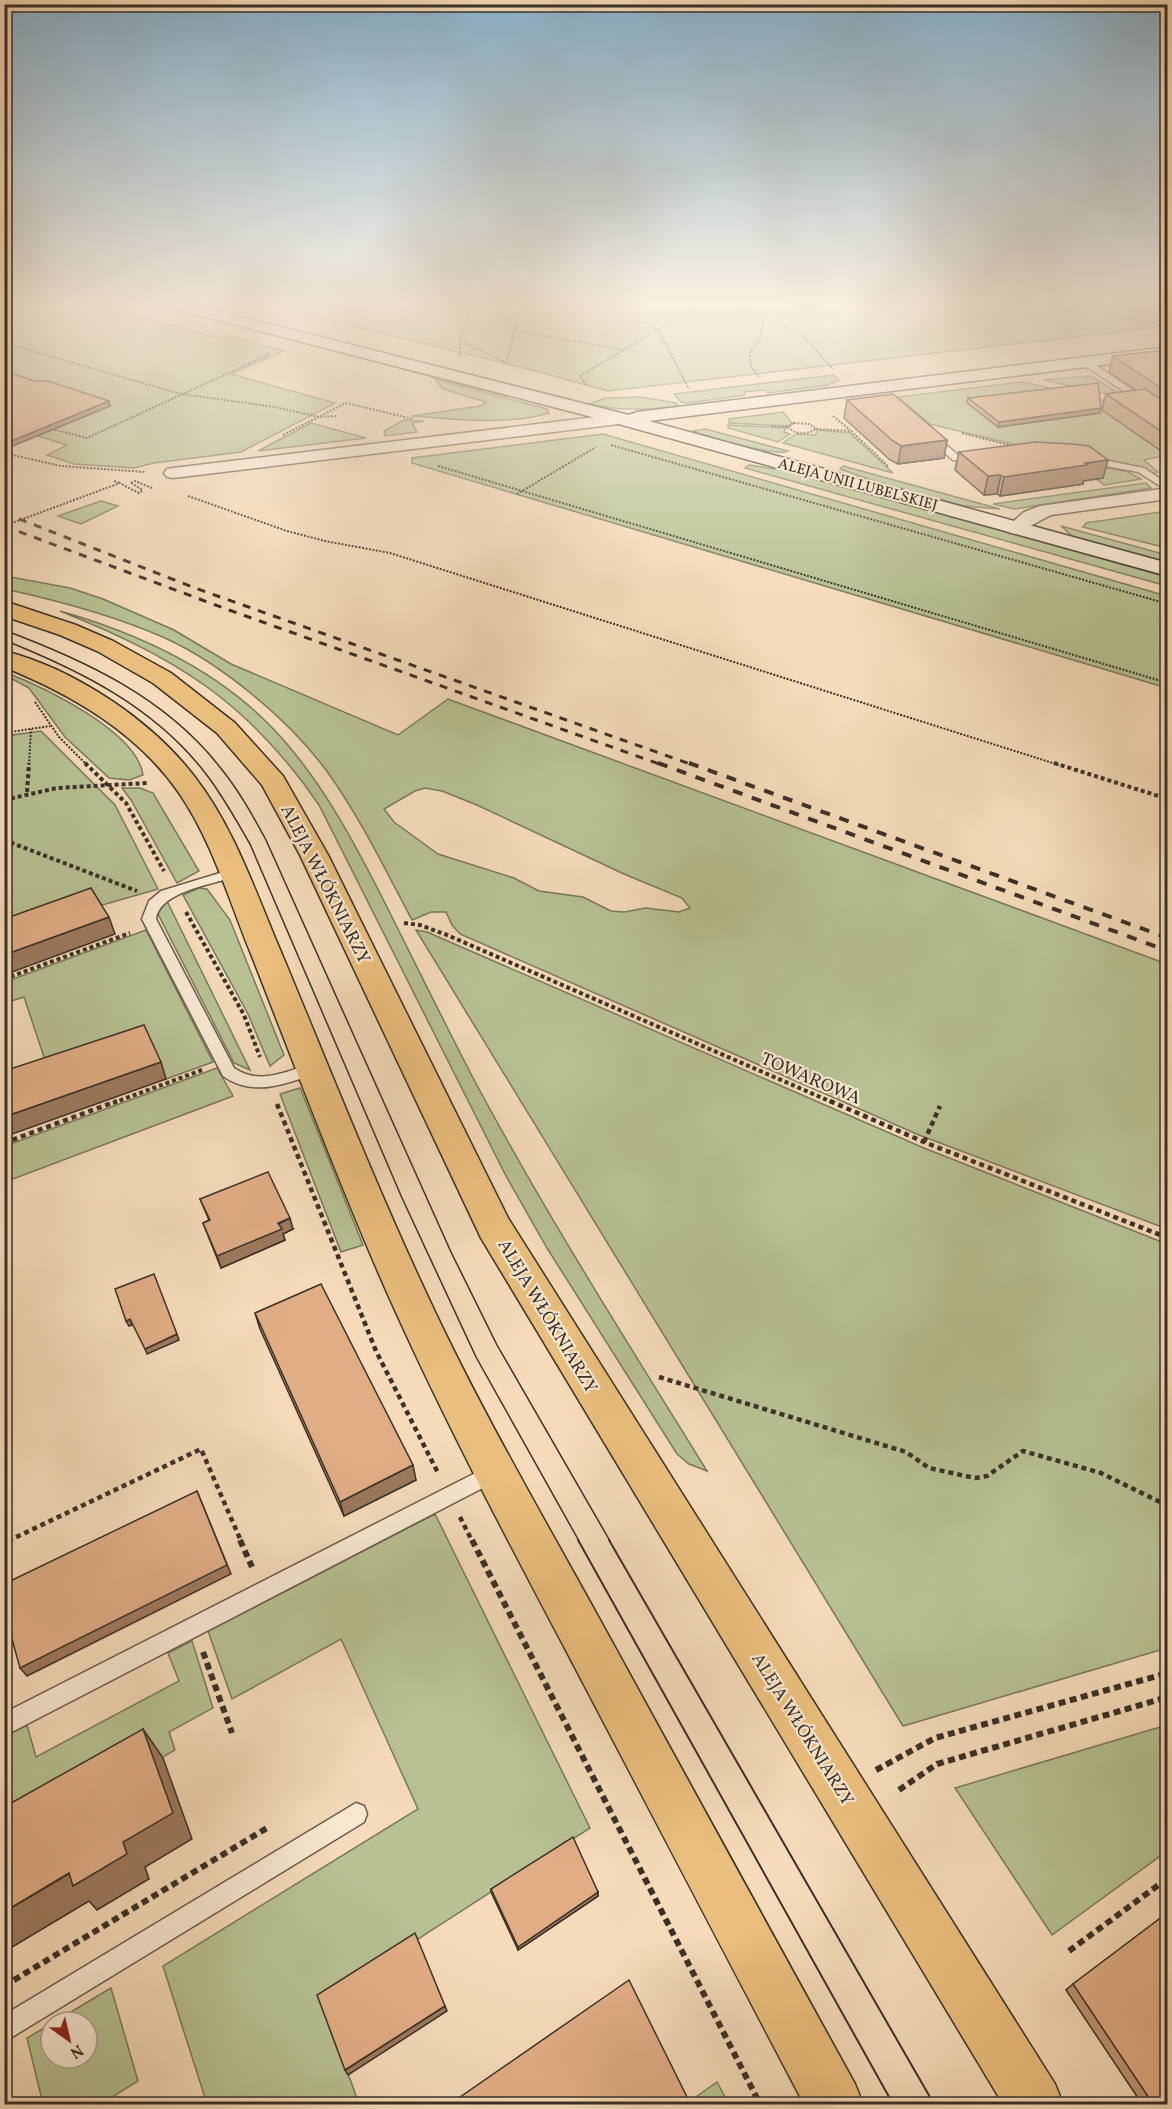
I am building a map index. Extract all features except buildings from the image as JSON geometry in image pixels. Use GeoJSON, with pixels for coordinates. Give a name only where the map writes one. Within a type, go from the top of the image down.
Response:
{"type":"FeatureCollection","features":[{"type":"Feature","properties":{"kind":"main road","name":"ALEJA WŁÓKNIARZY"},"geometry":{"type":"LineString","coordinates":[[4,608],[105,646],[162,678],[226,728],[274,782],[310,846],[494,1227],[586,1380],[1035,2104]]}},
{"type":"Feature","properties":{"kind":"main road"},"geometry":{"type":"LineString","coordinates":[[4,658],[54,680],[113,714],[151,744],[185,782],[212,827],[404,1288],[431,1347],[495,1472],[835,2104]]}},
{"type":"Feature","properties":{"kind":"street","name":"ALEJA UNII LUBELSKIEJ"},"geometry":{"type":"LineString","coordinates":[[549,400],[1167,570]]}},
{"type":"Feature","properties":{"kind":"street"},"geometry":{"type":"LineString","coordinates":[[173,472],[799,400]]}},
{"type":"Feature","properties":{"kind":"street"},"geometry":{"type":"LineString","coordinates":[[1016,528],[1031,516],[1047,510],[1167,493]]}},
{"type":"Feature","properties":{"kind":"lane"},"geometry":{"type":"LineString","coordinates":[[1141,400],[1167,418]]}},
{"type":"Feature","properties":{"kind":"lane"},"geometry":{"type":"LineString","coordinates":[[918,426],[956,458],[974,462],[987,461]]}},
{"type":"Feature","properties":{"kind":"lane"},"geometry":{"type":"LineString","coordinates":[[1079,459],[1141,470],[1167,488]]}},
{"type":"Feature","properties":{"kind":"lane"},"geometry":{"type":"LineString","coordinates":[[233,873],[172,890],[157,899],[149,912],[151,925],[222,1063],[237,1081],[269,1082],[314,1069]]}},
{"type":"Feature","properties":{"kind":"lane"},"geometry":{"type":"LineString","coordinates":[[4,1725],[495,1472]]}},
{"type":"Feature","properties":{"kind":"lane"},"geometry":{"type":"LineString","coordinates":[[4,2030],[356,1814]]}},
{"type":"Feature","properties":{"kind":"path"},"geometry":{"type":"LineString","coordinates":[[48,428],[87,438],[167,400]]}},
{"type":"Feature","properties":{"kind":"path"},"geometry":{"type":"LineString","coordinates":[[227,400],[275,407],[319,417],[337,416]]}},
{"type":"Feature","properties":{"kind":"path"},"geometry":{"type":"LineString","coordinates":[[276,438],[346,403],[419,419]]}},
{"type":"Feature","properties":{"kind":"path"},"geometry":{"type":"LineString","coordinates":[[816,429],[813,425],[804,423],[796,423],[788,427],[801,434],[816,429],[851,431],[889,467]]}},
{"type":"Feature","properties":{"kind":"path"},"geometry":{"type":"LineString","coordinates":[[962,433],[1016,447]]}},
{"type":"Feature","properties":{"kind":"path"},"geometry":{"type":"LineString","coordinates":[[517,494],[603,443],[1167,603]]}},
{"type":"Feature","properties":{"kind":"path"},"geometry":{"type":"LineString","coordinates":[[4,453],[85,469],[173,472],[172,491],[287,531],[325,541],[390,553],[1167,799]]}},
{"type":"Feature","properties":{"kind":"path"},"geometry":{"type":"LineString","coordinates":[[430,463],[1167,683]]}},
{"type":"Feature","properties":{"kind":"path"},"geometry":{"type":"LineString","coordinates":[[114,480],[139,493],[145,491],[129,483],[135,481],[149,488]]}},
{"type":"Feature","properties":{"kind":"path"},"geometry":{"type":"LineString","coordinates":[[4,526],[120,483]]}},
{"type":"Feature","properties":{"kind":"path"},"geometry":{"type":"LineString","coordinates":[[32,697],[50,726],[126,803],[243,1015],[375,1351],[760,2104]]}},
{"type":"Feature","properties":{"kind":"path"},"geometry":{"type":"LineString","coordinates":[[4,733],[50,726]]}},
{"type":"Feature","properties":{"kind":"path"},"geometry":{"type":"LineString","coordinates":[[27,792],[30,729]]}},
{"type":"Feature","properties":{"kind":"path"},"geometry":{"type":"LineString","coordinates":[[4,801],[27,792],[109,784],[185,782]]}},
{"type":"Feature","properties":{"kind":"path"},"geometry":{"type":"LineString","coordinates":[[4,840],[157,899]]}},
{"type":"Feature","properties":{"kind":"path","name":"TOWAROWA"},"geometry":{"type":"LineString","coordinates":[[404,923],[420,925],[447,935],[924,1142],[1167,1238]]}},
{"type":"Feature","properties":{"kind":"path"},"geometry":{"type":"LineString","coordinates":[[4,979],[151,925]]}},
{"type":"Feature","properties":{"kind":"path"},"geometry":{"type":"LineString","coordinates":[[4,1143],[222,1063]]}},
{"type":"Feature","properties":{"kind":"path"},"geometry":{"type":"LineString","coordinates":[[924,1142],[940,1106]]}},
{"type":"Feature","properties":{"kind":"path"},"geometry":{"type":"LineString","coordinates":[[659,1377],[906,1452],[929,1468],[942,1472],[975,1478],[987,1476],[1023,1450],[1101,1473],[1167,1506]]}},
{"type":"Feature","properties":{"kind":"path"},"geometry":{"type":"LineString","coordinates":[[4,1543],[201,1449],[254,1573]]}},
{"type":"Feature","properties":{"kind":"path"},"geometry":{"type":"LineString","coordinates":[[195,1627],[232,1733]]}},
{"type":"Feature","properties":{"kind":"path"},"geometry":{"type":"LineString","coordinates":[[841,1791],[934,1738],[1167,1673]]}},
{"type":"Feature","properties":{"kind":"path"},"geometry":{"type":"LineString","coordinates":[[899,1790],[937,1764],[1167,1697]]}},
{"type":"Feature","properties":{"kind":"path"},"geometry":{"type":"LineString","coordinates":[[4,1986],[267,1828]]}},
{"type":"Feature","properties":{"kind":"path"},"geometry":{"type":"LineString","coordinates":[[1070,1951],[1167,1878]]}},
{"type":"Feature","properties":{"kind":"green space"},"geometry":{"type":"Polygon","coordinates":[[[5,400],[326,400],[335,403],[241,452],[154,463],[134,468],[74,464],[47,455],[67,445],[5,426],[5,400]]]}},
{"type":"Feature","properties":{"kind":"green space"},"geometry":{"type":"Polygon","coordinates":[[[481,400],[515,400],[547,409],[549,413],[498,420],[412,416],[480,406],[486,402],[481,400]]]}},
{"type":"Feature","properties":{"kind":"green space"},"geometry":{"type":"Polygon","coordinates":[[[599,400],[661,400],[676,403],[678,406],[634,409],[589,404],[599,400]]]}},
{"type":"Feature","properties":{"kind":"green space"},"geometry":{"type":"Polygon","coordinates":[[[680,400],[706,400],[688,403],[680,400]]]}},
{"type":"Feature","properties":{"kind":"green space"},"geometry":{"type":"Polygon","coordinates":[[[902,400],[1103,400],[1119,404],[1167,424],[1167,455],[1144,460],[1158,472],[1153,473],[1113,462],[1079,457],[1029,443],[1025,447],[930,424],[902,400]]]}},
{"type":"Feature","properties":{"kind":"green space"},"geometry":{"type":"Polygon","coordinates":[[[783,412],[792,423],[788,426],[729,423],[729,419],[783,412]]]}},
{"type":"Feature","properties":{"kind":"green space"},"geometry":{"type":"Polygon","coordinates":[[[404,420],[424,421],[412,423],[417,432],[385,436],[384,431],[404,420]]]}},
{"type":"Feature","properties":{"kind":"green space"},"geometry":{"type":"Polygon","coordinates":[[[311,423],[366,438],[258,451],[311,423]]]}},
{"type":"Feature","properties":{"kind":"green space"},"geometry":{"type":"Polygon","coordinates":[[[728,425],[786,428],[784,432],[790,434],[778,442],[728,428],[728,425]]]}},
{"type":"Feature","properties":{"kind":"green space"},"geometry":{"type":"Polygon","coordinates":[[[705,429],[788,451],[757,449],[693,431],[705,429]]]}},
{"type":"Feature","properties":{"kind":"green space"},"geometry":{"type":"Polygon","coordinates":[[[818,430],[850,433],[893,473],[783,443],[796,434],[815,435],[818,430]]]}},
{"type":"Feature","properties":{"kind":"green space"},"geometry":{"type":"Polygon","coordinates":[[[603,434],[1167,596],[1167,688],[412,463],[412,458],[603,434]]]}},
{"type":"Feature","properties":{"kind":"green space"},"geometry":{"type":"Polygon","coordinates":[[[1085,464],[1128,472],[1141,479],[1104,485],[1078,465],[1085,464]]]}},
{"type":"Feature","properties":{"kind":"green space"},"geometry":{"type":"Polygon","coordinates":[[[749,465],[786,471],[1167,577],[1167,586],[745,468],[749,465]]]}},
{"type":"Feature","properties":{"kind":"green space"},"geometry":{"type":"Polygon","coordinates":[[[843,466],[1000,509],[964,506],[877,482],[840,469],[843,466]]]}},
{"type":"Feature","properties":{"kind":"green space"},"geometry":{"type":"Polygon","coordinates":[[[1146,483],[1151,488],[1015,509],[993,504],[1146,483]]]}},
{"type":"Feature","properties":{"kind":"green space"},"geometry":{"type":"Polygon","coordinates":[[[101,501],[118,506],[81,524],[58,516],[101,501]]]}},
{"type":"Feature","properties":{"kind":"green space"},"geometry":{"type":"Polygon","coordinates":[[[1167,511],[1167,548],[1083,527],[1086,523],[1167,511]]]}},
{"type":"Feature","properties":{"kind":"green space"},"geometry":{"type":"Polygon","coordinates":[[[1061,526],[1167,555],[1167,562],[1072,536],[1061,526]]]}},
{"type":"Feature","properties":{"kind":"green space"},"geometry":{"type":"Polygon","coordinates":[[[5,576],[70,588],[103,599],[174,630],[231,664],[398,735],[448,699],[1167,964],[1167,1229],[919,1135],[460,934],[452,925],[446,912],[431,912],[412,920],[361,825],[326,770],[293,732],[253,695],[209,663],[165,638],[86,609],[5,589],[5,576]],[[425,788],[415,791],[384,809],[394,822],[438,854],[514,878],[539,891],[583,897],[611,911],[625,912],[645,908],[679,912],[690,908],[682,898],[442,791],[425,788]]]}},
{"type":"Feature","properties":{"kind":"green space"},"geometry":{"type":"Polygon","coordinates":[[[60,611],[123,632],[153,645],[212,678],[264,719],[302,762],[329,801],[353,842],[498,1125],[707,1471],[689,1464],[677,1454],[547,1248],[506,1176],[319,805],[292,769],[265,737],[206,686],[139,646],[60,611]]]}},
{"type":"Feature","properties":{"kind":"green space"},"geometry":{"type":"Polygon","coordinates":[[[5,672],[42,688],[107,727],[124,742],[137,759],[143,775],[129,780],[109,778],[65,737],[29,688],[5,675],[5,672]]]}},
{"type":"Feature","properties":{"kind":"green space"},"geometry":{"type":"Polygon","coordinates":[[[41,731],[115,805],[158,889],[5,933],[5,736],[41,731]]]}},
{"type":"Feature","properties":{"kind":"green space"},"geometry":{"type":"Polygon","coordinates":[[[122,788],[140,788],[153,793],[199,871],[177,883],[122,788]]]}},
{"type":"Feature","properties":{"kind":"green space"},"geometry":{"type":"Polygon","coordinates":[[[199,888],[207,889],[230,920],[284,1055],[270,1066],[248,1014],[183,895],[199,888]]]}},
{"type":"Feature","properties":{"kind":"green space"},"geometry":{"type":"Polygon","coordinates":[[[167,901],[250,1070],[234,1063],[157,912],[167,901]]]}},
{"type":"Feature","properties":{"kind":"green space"},"geometry":{"type":"Polygon","coordinates":[[[146,930],[213,1062],[166,1079],[4,1075],[45,1060],[24,997],[5,1003],[5,982],[146,930]]]}},
{"type":"Feature","properties":{"kind":"green space"},"geometry":{"type":"Polygon","coordinates":[[[416,930],[427,932],[924,1148],[1167,1244],[1167,1648],[903,1726],[416,930]]]}},
{"type":"Feature","properties":{"kind":"green space"},"geometry":{"type":"Polygon","coordinates":[[[217,1068],[233,1096],[5,1182],[5,1146],[217,1068]]]}},
{"type":"Feature","properties":{"kind":"green space"},"geometry":{"type":"Polygon","coordinates":[[[300,1088],[363,1245],[341,1252],[280,1094],[300,1088]]]}},
{"type":"Feature","properties":{"kind":"green space"},"geometry":{"type":"Polygon","coordinates":[[[435,1514],[590,1828],[322,2001],[359,2104],[207,2104],[163,1966],[418,1809],[341,1639],[232,1699],[208,1631],[435,1514]]]}},
{"type":"Feature","properties":{"kind":"green space"},"geometry":{"type":"Polygon","coordinates":[[[192,1641],[213,1708],[169,1732],[175,1750],[5,1850],[5,1736],[27,1725],[36,1757],[179,1681],[168,1653],[192,1641]]]}},
{"type":"Feature","properties":{"kind":"green space"},"geometry":{"type":"Polygon","coordinates":[[[1167,1725],[1167,1851],[1052,1935],[955,1788],[1167,1725]]]}},
{"type":"Feature","properties":{"kind":"green space"},"geometry":{"type":"Polygon","coordinates":[[[111,1988],[138,2081],[101,2104],[43,2104],[27,2038],[39,2031],[39,2070],[99,2070],[99,2010],[74,2010],[111,1988]]]}},
{"type":"Feature","properties":{"kind":"green space"},"geometry":{"type":"Polygon","coordinates":[[[717,2082],[729,2104],[686,2104],[717,2082]]]}},
{"type":"Feature","properties":{"kind":"tram line"},"geometry":{"type":"LineString","coordinates":[[4,630],[93,668],[148,701],[198,742],[239,793],[266,840],[451,1252],[497,1345],[610,1541]]}},
{"type":"Feature","properties":{"kind":"tram line"},"geometry":{"type":"LineString","coordinates":[[4,640],[60,664],[114,693],[139,710],[186,750],[224,799],[250,844],[402,1198],[476,1357],[579,1541]]}},
{"type":"Feature","properties":{"kind":"tram line"},"geometry":{"type":"LineString","coordinates":[[578,1540],[893,2104]]}},
{"type":"Feature","properties":{"kind":"tram line"},"geometry":{"type":"LineString","coordinates":[[609,1540],[934,2104]]}},
{"type":"Feature","properties":{"kind":"railway"},"geometry":{"type":"LineString","coordinates":[[4,513],[195,588],[693,765]]}},
{"type":"Feature","properties":{"kind":"railway"},"geometry":{"type":"LineString","coordinates":[[4,526],[229,610],[662,765]]}},
{"type":"Feature","properties":{"kind":"railway"},"geometry":{"type":"LineString","coordinates":[[658,763],[1168,951]]}},
{"type":"Feature","properties":{"kind":"railway"},"geometry":{"type":"LineString","coordinates":[[689,763],[1168,938]]}}]}
